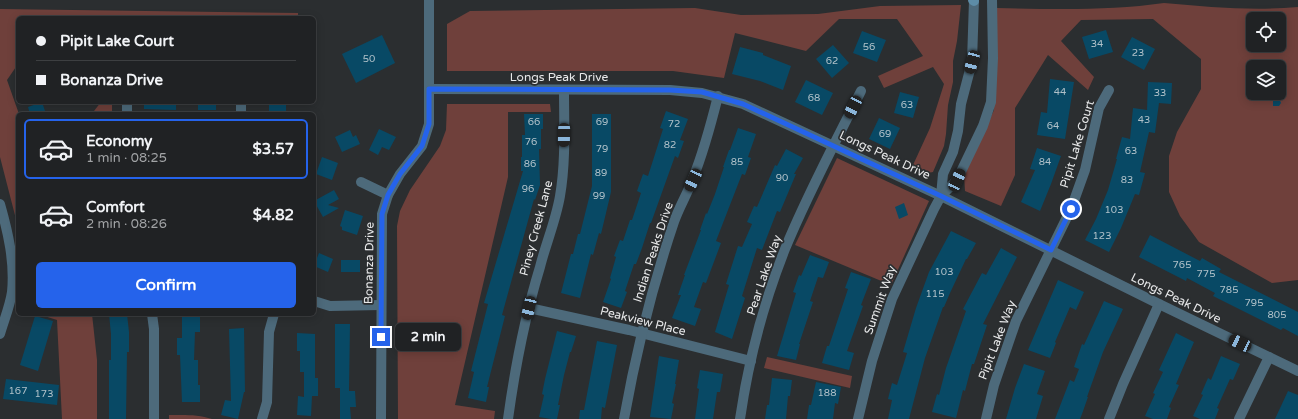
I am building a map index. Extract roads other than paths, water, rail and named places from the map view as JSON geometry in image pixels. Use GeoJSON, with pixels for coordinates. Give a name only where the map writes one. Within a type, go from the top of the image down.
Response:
{"type":"FeatureCollection","features":[{"type":"Feature","properties":{"kind":"street","name":"Bonanza Drive"},"geometry":{"type":"LineString","coordinates":[[381,419],[382,214],[388,195],[400,174],[422,146],[429,124],[429,0]]}},
{"type":"Feature","properties":{"kind":"street"},"geometry":{"type":"LineString","coordinates":[[941,196],[943,174],[953,152],[958,131],[961,104],[972,62],[974,0]]}},
{"type":"Feature","properties":{"kind":"street"},"geometry":{"type":"LineString","coordinates":[[941,196],[957,180],[983,126],[991,102],[993,58],[992,0]]}},
{"type":"Feature","properties":{"kind":"street","name":"Longs Peak Drive"},"geometry":{"type":"LineString","coordinates":[[429,89],[670,90],[702,92],[743,104],[941,196],[1298,371]]}},
{"type":"Feature","properties":{"kind":"street","name":"Piney Creek Lane"},"geometry":{"type":"LineString","coordinates":[[508,419],[519,352],[529,308],[539,267],[560,198],[564,167],[564,90]]}},
{"type":"Feature","properties":{"kind":"street","name":"Pipit Lake Court"},"geometry":{"type":"LineString","coordinates":[[1051,250],[1071,209],[1085,170],[1099,108],[1109,90]]}},
{"type":"Feature","properties":{"kind":"street","name":"Pear Lake Way"},"geometry":{"type":"LineString","coordinates":[[740,419],[751,361],[785,249],[861,91]]}},
{"type":"Feature","properties":{"kind":"street","name":"Indian Peaks Drive"},"geometry":{"type":"LineString","coordinates":[[624,419],[635,360],[653,288],[674,220],[693,180],[703,151],[718,96]]}},
{"type":"Feature","properties":{"kind":"street"},"geometry":{"type":"LineString","coordinates":[[361,182],[388,195]]}},
{"type":"Feature","properties":{"kind":"street","name":"Summit Way"},"geometry":{"type":"LineString","coordinates":[[858,419],[872,361],[892,299],[920,237],[941,196]]}},
{"type":"Feature","properties":{"kind":"street"},"geometry":{"type":"LineString","coordinates":[[0,204],[11,246],[13,276],[12,294],[0,334]]}},
{"type":"Feature","properties":{"kind":"street","name":"Pipit Lake Way"},"geometry":{"type":"LineString","coordinates":[[986,419],[994,386],[1016,321],[1051,250]]}},
{"type":"Feature","properties":{"kind":"street"},"geometry":{"type":"LineString","coordinates":[[316,302],[330,306],[381,305]]}},
{"type":"Feature","properties":{"kind":"street"},"geometry":{"type":"LineString","coordinates":[[1110,419],[1123,384],[1159,304]]}},
{"type":"Feature","properties":{"kind":"street","name":"Peakview Place"},"geometry":{"type":"LineString","coordinates":[[529,308],[642,333],[751,361]]}},
{"type":"Feature","properties":{"kind":"street"},"geometry":{"type":"LineString","coordinates":[[152,316],[154,329],[154,419]]}},
{"type":"Feature","properties":{"kind":"street"},"geometry":{"type":"LineString","coordinates":[[262,419],[268,402],[269,332],[273,316]]}},
{"type":"Feature","properties":{"kind":"street"},"geometry":{"type":"LineString","coordinates":[[1239,419],[1269,357]]}}]}
